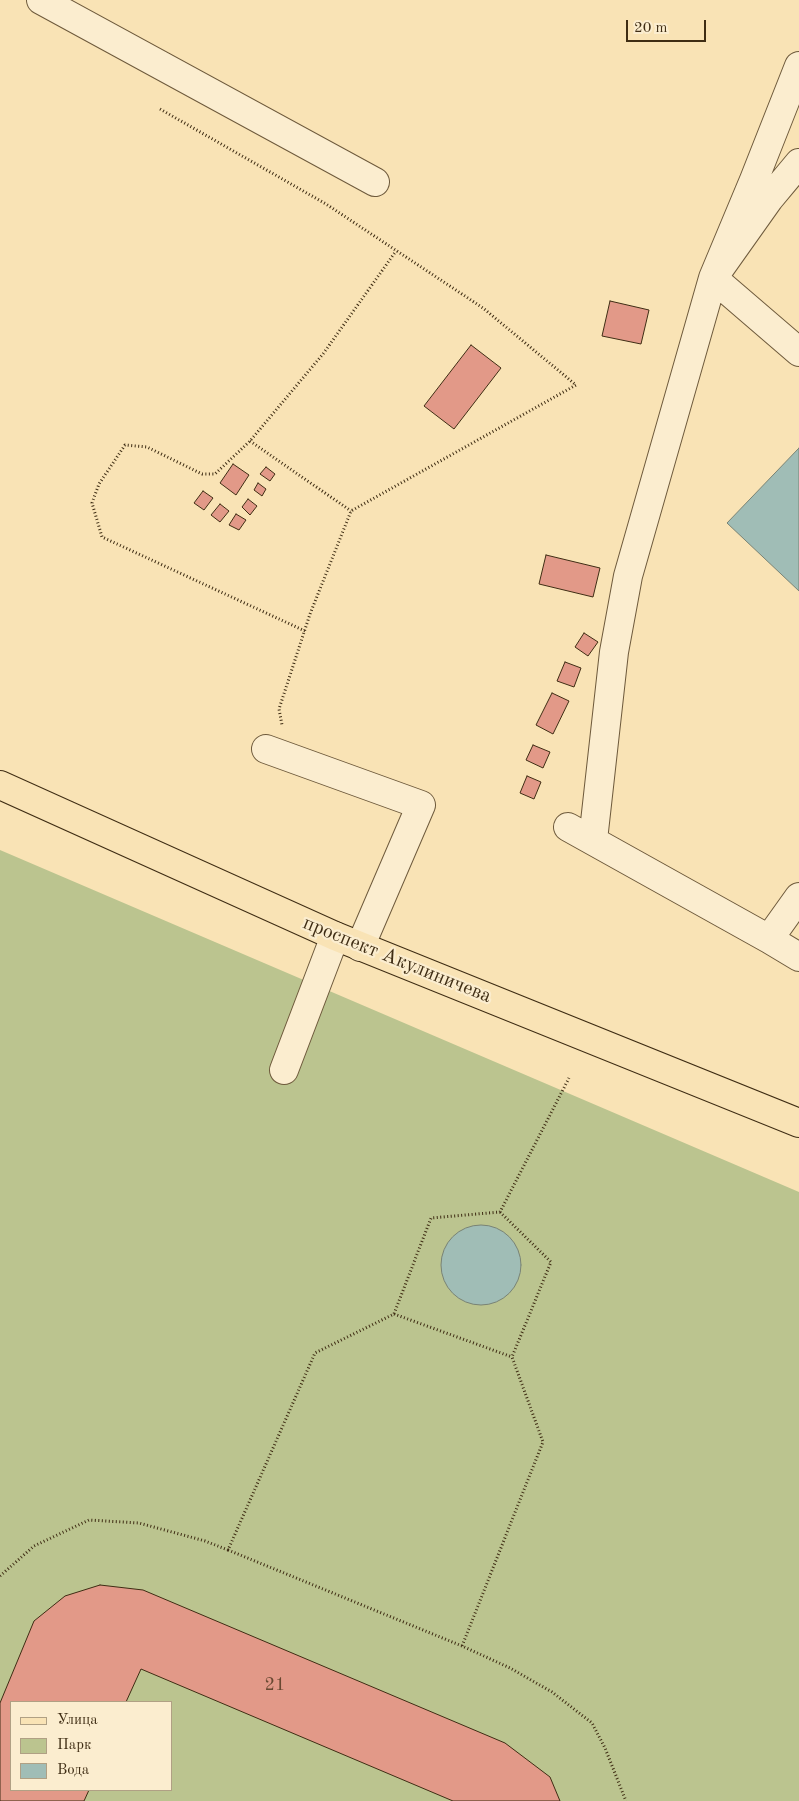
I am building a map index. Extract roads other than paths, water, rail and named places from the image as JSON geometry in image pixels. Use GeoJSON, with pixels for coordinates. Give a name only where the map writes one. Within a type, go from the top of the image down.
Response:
{"type":"FeatureCollection","features":[{"type":"Feature","properties":{"kind":"main road","name":"проспект Акулиничева"},"geometry":{"type":"LineString","coordinates":[[0,785],[335,936],[799,1123]]}},
{"type":"Feature","properties":{"kind":"lane"},"geometry":{"type":"LineString","coordinates":[[40,0],[375,182]]}},
{"type":"Feature","properties":{"kind":"lane"},"geometry":{"type":"LineString","coordinates":[[593,840],[614,652],[628,576],[713,278],[799,66]]}},
{"type":"Feature","properties":{"kind":"lane"},"geometry":{"type":"LineString","coordinates":[[713,278],[769,199],[799,162]]}},
{"type":"Feature","properties":{"kind":"lane"},"geometry":{"type":"LineString","coordinates":[[713,278],[799,352]]}},
{"type":"Feature","properties":{"kind":"lane"},"geometry":{"type":"LineString","coordinates":[[278,753],[421,805],[360,946]]}},
{"type":"Feature","properties":{"kind":"lane"},"geometry":{"type":"LineString","coordinates":[[568,827],[799,957]]}},
{"type":"Feature","properties":{"kind":"lane"},"geometry":{"type":"LineString","coordinates":[[769,939],[799,896]]}},
{"type":"Feature","properties":{"kind":"lane"},"geometry":{"type":"LineString","coordinates":[[284,1070],[335,936]]}},
{"type":"Feature","properties":{"kind":"water"},"geometry":{"type":"Polygon","coordinates":[[[799,448],[799,591],[727,523],[799,448]]]}},
{"type":"Feature","properties":{"kind":"water"},"geometry":{"type":"Polygon","coordinates":[[[473,1225],[489,1225],[510,1236],[521,1257],[521,1273],[510,1294],[489,1305],[473,1305],[459,1299],[447,1287],[441,1273],[441,1257],[447,1243],[459,1231],[473,1225]]]}}]}
